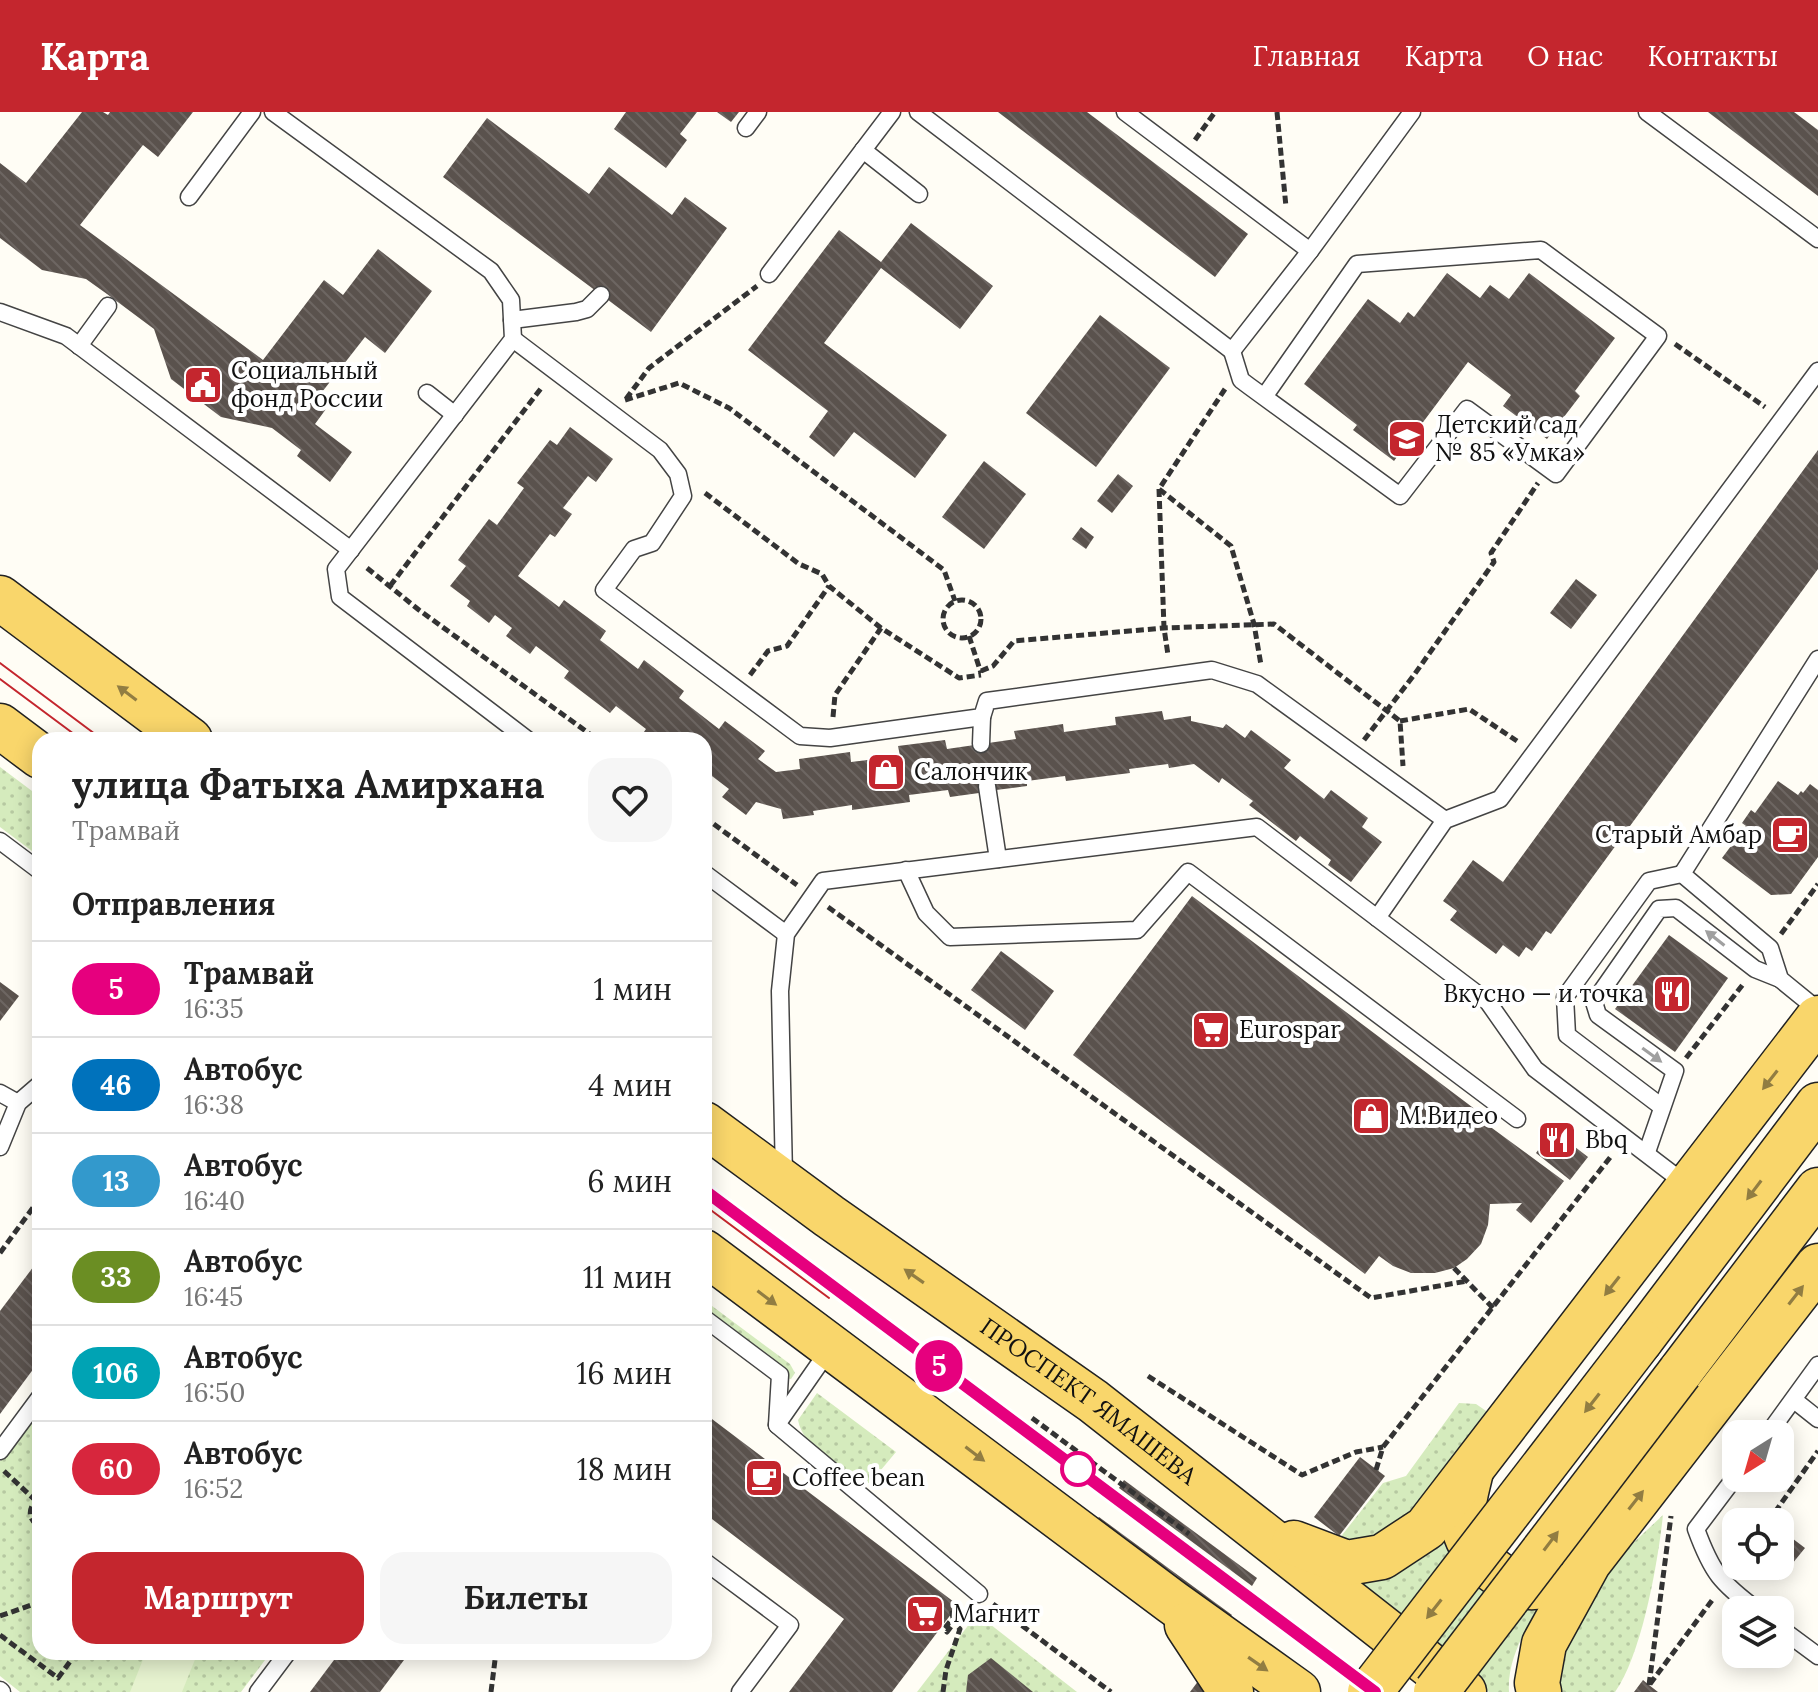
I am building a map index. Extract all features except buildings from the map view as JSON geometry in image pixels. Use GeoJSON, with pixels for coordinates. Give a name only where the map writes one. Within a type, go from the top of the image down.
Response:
{"type":"FeatureCollection","features":[{"type":"Feature","properties":{"kind":"main road"},"geometry":{"type":"LineString","coordinates":[[0,598],[179,732]]}},
{"type":"Feature","properties":{"kind":"main road"},"geometry":{"type":"LineString","coordinates":[[0,726],[32,750]]}},
{"type":"Feature","properties":{"kind":"main road"},"geometry":{"type":"LineString","coordinates":[[1262,1531],[1347,1563],[1382,1557],[1426,1528],[1818,1018]]}},
{"type":"Feature","properties":{"kind":"main road"},"geometry":{"type":"LineString","coordinates":[[1370,1692],[1818,1105]]}},
{"type":"Feature","properties":{"kind":"main road","name":"ПРОСПЕКТ ЯМАШЕВА"},"geometry":{"type":"LineString","coordinates":[[712,1130],[1093,1401],[1464,1692]]}},
{"type":"Feature","properties":{"kind":"main road"},"geometry":{"type":"LineString","coordinates":[[1436,1692],[1818,1190]]}},
{"type":"Feature","properties":{"kind":"main road"},"geometry":{"type":"LineString","coordinates":[[712,1258],[1172,1602],[1298,1692]]}},
{"type":"Feature","properties":{"kind":"main road"},"geometry":{"type":"LineString","coordinates":[[1539,1692],[1537,1683],[1544,1644],[1589,1562],[1818,1266]]}},
{"type":"Feature","properties":{"kind":"main road"},"geometry":{"type":"LineString","coordinates":[[1471,1468],[1462,1515],[1467,1540],[1500,1576],[1530,1587],[1555,1584],[1589,1562]]}},
{"type":"Feature","properties":{"kind":"main road"},"geometry":{"type":"LineString","coordinates":[[1172,1602],[1231,1692]]}},
{"type":"Feature","properties":{"kind":"lane"},"geometry":{"type":"LineString","coordinates":[[189,197],[252,112]]}},
{"type":"Feature","properties":{"kind":"lane"},"geometry":{"type":"LineString","coordinates":[[273,112],[491,271],[511,300],[513,339],[336,569],[340,597],[517,732]]}},
{"type":"Feature","properties":{"kind":"lane"},"geometry":{"type":"LineString","coordinates":[[746,128],[758,112]]}},
{"type":"Feature","properties":{"kind":"lane"},"geometry":{"type":"LineString","coordinates":[[769,274],[892,112]]}},
{"type":"Feature","properties":{"kind":"lane"},"geometry":{"type":"LineString","coordinates":[[918,112],[1232,351],[1241,380],[1264,397],[1400,496],[1467,409],[1556,474],[1658,336],[1541,250],[1357,264],[1264,397]]}},
{"type":"Feature","properties":{"kind":"lane"},"geometry":{"type":"LineString","coordinates":[[1125,112],[1310,251]]}},
{"type":"Feature","properties":{"kind":"lane"},"geometry":{"type":"LineString","coordinates":[[1232,351],[1412,112]]}},
{"type":"Feature","properties":{"kind":"lane"},"geometry":{"type":"LineString","coordinates":[[1647,112],[1818,239]]}},
{"type":"Feature","properties":{"kind":"lane"},"geometry":{"type":"LineString","coordinates":[[863,150],[919,194]]}},
{"type":"Feature","properties":{"kind":"lane"},"geometry":{"type":"LineString","coordinates":[[512,320],[587,309],[601,295]]}},
{"type":"Feature","properties":{"kind":"lane"},"geometry":{"type":"LineString","coordinates":[[79,346],[108,306]]}},
{"type":"Feature","properties":{"kind":"lane"},"geometry":{"type":"LineString","coordinates":[[0,312],[66,336],[351,550]]}},
{"type":"Feature","properties":{"kind":"lane"},"geometry":{"type":"LineString","coordinates":[[513,339],[660,450],[678,474],[683,496],[652,543],[634,549],[604,590],[800,736],[830,738],[1212,670],[1265,689],[1445,820]]}},
{"type":"Feature","properties":{"kind":"lane"},"geometry":{"type":"LineString","coordinates":[[1377,918],[1445,820],[1500,799],[1818,371]]}},
{"type":"Feature","properties":{"kind":"lane"},"geometry":{"type":"LineString","coordinates":[[427,393],[455,415]]}},
{"type":"Feature","properties":{"kind":"lane"},"geometry":{"type":"LineString","coordinates":[[1662,1107],[1567,1035],[1565,997],[1649,881],[1682,874],[1818,659]]}},
{"type":"Feature","properties":{"kind":"lane"},"geometry":{"type":"LineString","coordinates":[[981,744],[985,709]]}},
{"type":"Feature","properties":{"kind":"lane"},"geometry":{"type":"LineString","coordinates":[[987,786],[998,859]]}},
{"type":"Feature","properties":{"kind":"lane"},"geometry":{"type":"LineString","coordinates":[[784,1184],[780,991],[786,934],[823,881],[1257,827],[1488,1002],[1535,1069],[1688,1186]]}},
{"type":"Feature","properties":{"kind":"lane"},"geometry":{"type":"LineString","coordinates":[[0,841],[32,865]]}},
{"type":"Feature","properties":{"kind":"lane"},"geometry":{"type":"LineString","coordinates":[[906,870],[926,913],[950,937],[1137,930],[1188,872],[1517,1119]]}},
{"type":"Feature","properties":{"kind":"lane"},"geometry":{"type":"LineString","coordinates":[[1682,874],[1770,948],[1780,979]]}},
{"type":"Feature","properties":{"kind":"lane"},"geometry":{"type":"LineString","coordinates":[[712,879],[786,934]]}},
{"type":"Feature","properties":{"kind":"lane"},"geometry":{"type":"LineString","coordinates":[[1647,1152],[1675,1071],[1598,1015],[1594,1002],[1659,909],[1676,908],[1755,969],[1780,979],[1818,1010]]}},
{"type":"Feature","properties":{"kind":"lane"},"geometry":{"type":"LineString","coordinates":[[0,1110],[18,1103],[32,1091]]}},
{"type":"Feature","properties":{"kind":"lane"},"geometry":{"type":"LineString","coordinates":[[0,1093],[18,1103]]}},
{"type":"Feature","properties":{"kind":"lane"},"geometry":{"type":"LineString","coordinates":[[0,1147],[18,1103]]}},
{"type":"Feature","properties":{"kind":"lane"},"geometry":{"type":"LineString","coordinates":[[712,1324],[780,1375],[777,1425]]}},
{"type":"Feature","properties":{"kind":"lane"},"geometry":{"type":"LineString","coordinates":[[777,1425],[831,1346]]}},
{"type":"Feature","properties":{"kind":"lane"},"geometry":{"type":"LineString","coordinates":[[1779,1420],[1818,1365]]}},
{"type":"Feature","properties":{"kind":"lane"},"geometry":{"type":"LineString","coordinates":[[1794,1400],[1818,1419]]}},
{"type":"Feature","properties":{"kind":"lane"},"geometry":{"type":"LineString","coordinates":[[0,1451],[32,1408]]}},
{"type":"Feature","properties":{"kind":"lane"},"geometry":{"type":"LineString","coordinates":[[777,1425],[979,1594]]}},
{"type":"Feature","properties":{"kind":"lane"},"geometry":{"type":"LineString","coordinates":[[1724,1492],[1696,1529],[1705,1554],[1724,1585],[1739,1596]]}},
{"type":"Feature","properties":{"kind":"lane"},"geometry":{"type":"LineString","coordinates":[[712,1567],[790,1625],[740,1692]]}},
{"type":"Feature","properties":{"kind":"lane"},"geometry":{"type":"LineString","coordinates":[[1794,1638],[1818,1656]]}},
{"type":"Feature","properties":{"kind":"lane"},"geometry":{"type":"LineString","coordinates":[[258,1692],[282,1660]]}},
{"type":"Feature","properties":{"kind":"path"},"geometry":{"type":"LineString","coordinates":[[1183,156],[1215,112]]}},
{"type":"Feature","properties":{"kind":"path"},"geometry":{"type":"LineString","coordinates":[[1277,112],[1289,236]]}},
{"type":"Feature","properties":{"kind":"path"},"geometry":{"type":"LineString","coordinates":[[626,400],[649,368],[749,294],[769,274]]}},
{"type":"Feature","properties":{"kind":"path"},"geometry":{"type":"LineString","coordinates":[[1658,336],[1676,345],[1782,419]]}},
{"type":"Feature","properties":{"kind":"path"},"geometry":{"type":"LineString","coordinates":[[1170,676],[1164,628],[1159,489],[1227,386],[1232,351]]}},
{"type":"Feature","properties":{"kind":"path"},"geometry":{"type":"LineString","coordinates":[[390,586],[555,371]]}},
{"type":"Feature","properties":{"kind":"path"},"geometry":{"type":"LineString","coordinates":[[603,407],[679,383],[729,408],[944,570],[955,601]]}},
{"type":"Feature","properties":{"kind":"path"},"geometry":{"type":"LineString","coordinates":[[1353,754],[1414,675],[1494,562],[1491,553],[1540,479],[1536,459]]}},
{"type":"Feature","properties":{"kind":"path"},"geometry":{"type":"LineString","coordinates":[[678,474],[799,564],[822,574],[829,586],[881,628],[959,678],[981,675]]}},
{"type":"Feature","properties":{"kind":"path"},"geometry":{"type":"LineString","coordinates":[[1159,489],[1231,546],[1254,624],[1265,689]]}},
{"type":"Feature","properties":{"kind":"path"},"geometry":{"type":"LineString","coordinates":[[367,568],[587,732]]}},
{"type":"Feature","properties":{"kind":"path"},"geometry":{"type":"LineString","coordinates":[[738,690],[768,651],[787,646],[829,586]]}},
{"type":"Feature","properties":{"kind":"path"},"geometry":{"type":"LineString","coordinates":[[955,601],[974,604],[981,615],[979,628],[969,636],[958,637],[945,626],[944,614],[955,601]]}},
{"type":"Feature","properties":{"kind":"path"},"geometry":{"type":"LineString","coordinates":[[830,738],[835,695],[881,628]]}},
{"type":"Feature","properties":{"kind":"path"},"geometry":{"type":"LineString","coordinates":[[969,636],[981,675],[985,709]]}},
{"type":"Feature","properties":{"kind":"path"},"geometry":{"type":"LineString","coordinates":[[1404,791],[1400,721],[1469,709],[1534,752]]}},
{"type":"Feature","properties":{"kind":"path"},"geometry":{"type":"LineString","coordinates":[[712,823],[1371,1298],[1467,1281]]}},
{"type":"Feature","properties":{"kind":"path"},"geometry":{"type":"LineString","coordinates":[[1770,948],[1818,884]]}},
{"type":"Feature","properties":{"kind":"path"},"geometry":{"type":"LineString","coordinates":[[1675,1071],[1755,969]]}},
{"type":"Feature","properties":{"kind":"path"},"geometry":{"type":"LineString","coordinates":[[1376,1470],[1383,1447],[1626,1138]]}},
{"type":"Feature","properties":{"kind":"path"},"geometry":{"type":"LineString","coordinates":[[0,1253],[32,1209]]}},
{"type":"Feature","properties":{"kind":"path"},"geometry":{"type":"LineString","coordinates":[[1454,1268],[1493,1308]]}},
{"type":"Feature","properties":{"kind":"path"},"geometry":{"type":"LineString","coordinates":[[1148,1376],[1302,1475],[1356,1452],[1383,1447]]}},
{"type":"Feature","properties":{"kind":"path"},"geometry":{"type":"LineString","coordinates":[[1032,1418],[1189,1534]]}},
{"type":"Feature","properties":{"kind":"path"},"geometry":{"type":"LineString","coordinates":[[1778,1508],[1818,1451]]}},
{"type":"Feature","properties":{"kind":"path"},"geometry":{"type":"LineString","coordinates":[[0,1467],[32,1494]]}},
{"type":"Feature","properties":{"kind":"path"},"geometry":{"type":"LineString","coordinates":[[1671,1515],[1649,1685],[1724,1585]]}},
{"type":"Feature","properties":{"kind":"path"},"geometry":{"type":"LineString","coordinates":[[979,1594],[1111,1692]]}},
{"type":"Feature","properties":{"kind":"path"},"geometry":{"type":"LineString","coordinates":[[0,1616],[32,1605]]}},
{"type":"Feature","properties":{"kind":"path"},"geometry":{"type":"LineString","coordinates":[[943,1692],[946,1670],[960,1629],[958,1622]]}},
{"type":"Feature","properties":{"kind":"path"},"geometry":{"type":"LineString","coordinates":[[0,1635],[32,1659]]}},
{"type":"Feature","properties":{"kind":"path"},"geometry":{"type":"LineString","coordinates":[[34,1660],[58,1678],[71,1660]]}},
{"type":"Feature","properties":{"kind":"path"},"geometry":{"type":"LineString","coordinates":[[491,1692],[495,1660]]}},
{"type":"Feature","properties":{"kind":"green space"},"geometry":{"type":"Polygon","coordinates":[[[0,767],[32,791],[32,851],[0,827],[0,767]]]}},
{"type":"Feature","properties":{"kind":"green space"},"geometry":{"type":"Polygon","coordinates":[[[712,1306],[790,1364],[795,1373],[791,1379],[712,1323],[712,1306]]]}},
{"type":"Feature","properties":{"kind":"green space"},"geometry":{"type":"Polygon","coordinates":[[[817,1393],[896,1452],[870,1483],[862,1483],[824,1456],[801,1430],[798,1420],[817,1393]]]}},
{"type":"Feature","properties":{"kind":"green space"},"geometry":{"type":"Polygon","coordinates":[[[1459,1403],[1476,1404],[1492,1415],[1416,1518],[1358,1544],[1339,1539],[1383,1483],[1406,1476],[1459,1403]]]}},
{"type":"Feature","properties":{"kind":"green space"},"geometry":{"type":"Polygon","coordinates":[[[32,1419],[32,1660],[265,1660],[241,1692],[20,1692],[0,1676],[0,1461],[32,1419]]]}},
{"type":"Feature","properties":{"kind":"green space"},"geometry":{"type":"Polygon","coordinates":[[[1663,1515],[1653,1582],[1641,1632],[1625,1675],[1615,1692],[1553,1692],[1551,1663],[1614,1561],[1663,1515]]]}},
{"type":"Feature","properties":{"kind":"green space"},"geometry":{"type":"Polygon","coordinates":[[[1452,1522],[1539,1606],[1514,1658],[1509,1692],[1489,1692],[1347,1581],[1452,1522]]]}},
{"type":"Feature","properties":{"kind":"green space"},"geometry":{"type":"Polygon","coordinates":[[[977,1614],[1077,1692],[917,1692],[977,1614]]]}},
{"type":"Feature","properties":{"kind":"green space"},"geometry":{"type":"Polygon","coordinates":[[[143,1660],[195,1660],[182,1692],[130,1692],[143,1660]]]}},
{"type":"Feature","properties":{"kind":"tram line"},"geometry":{"type":"LineString","coordinates":[[0,663],[92,732]]}},
{"type":"Feature","properties":{"kind":"tram line"},"geometry":{"type":"LineString","coordinates":[[0,679],[71,732]]}},
{"type":"Feature","properties":{"kind":"tram line"},"geometry":{"type":"LineString","coordinates":[[712,1196],[1375,1692]]}},
{"type":"Feature","properties":{"kind":"tram line","name":"5"},"geometry":{"type":"LineString","coordinates":[[712,1196],[1375,1692]]}},
{"type":"Feature","properties":{"kind":"tram line"},"geometry":{"type":"LineString","coordinates":[[712,1211],[829,1298]]}},
{"type":"Feature","properties":{"kind":"place","name":"Социальный фонд России"},"geometry":{"type":"Point","coordinates":[203,385]}},
{"type":"Feature","properties":{"kind":"place","name":"Детский сад № 85 «Умка»"},"geometry":{"type":"Point","coordinates":[1407,439]}},
{"type":"Feature","properties":{"kind":"place","name":"Салончик"},"geometry":{"type":"Point","coordinates":[886,772]}},
{"type":"Feature","properties":{"kind":"place","name":"Старый Амбар"},"geometry":{"type":"Point","coordinates":[1790,835]}},
{"type":"Feature","properties":{"kind":"place","name":"Вкусно — и точка"},"geometry":{"type":"Point","coordinates":[1672,994]}},
{"type":"Feature","properties":{"kind":"place","name":"Eurospar"},"geometry":{"type":"Point","coordinates":[1211,1030]}},
{"type":"Feature","properties":{"kind":"place","name":"М.Видео"},"geometry":{"type":"Point","coordinates":[1371,1116]}},
{"type":"Feature","properties":{"kind":"place","name":"Bbq"},"geometry":{"type":"Point","coordinates":[1557,1140]}},
{"type":"Feature","properties":{"kind":"place","name":"Coffee bean"},"geometry":{"type":"Point","coordinates":[764,1478]}},
{"type":"Feature","properties":{"kind":"place","name":"Магнит"},"geometry":{"type":"Point","coordinates":[925,1614]}}]}
